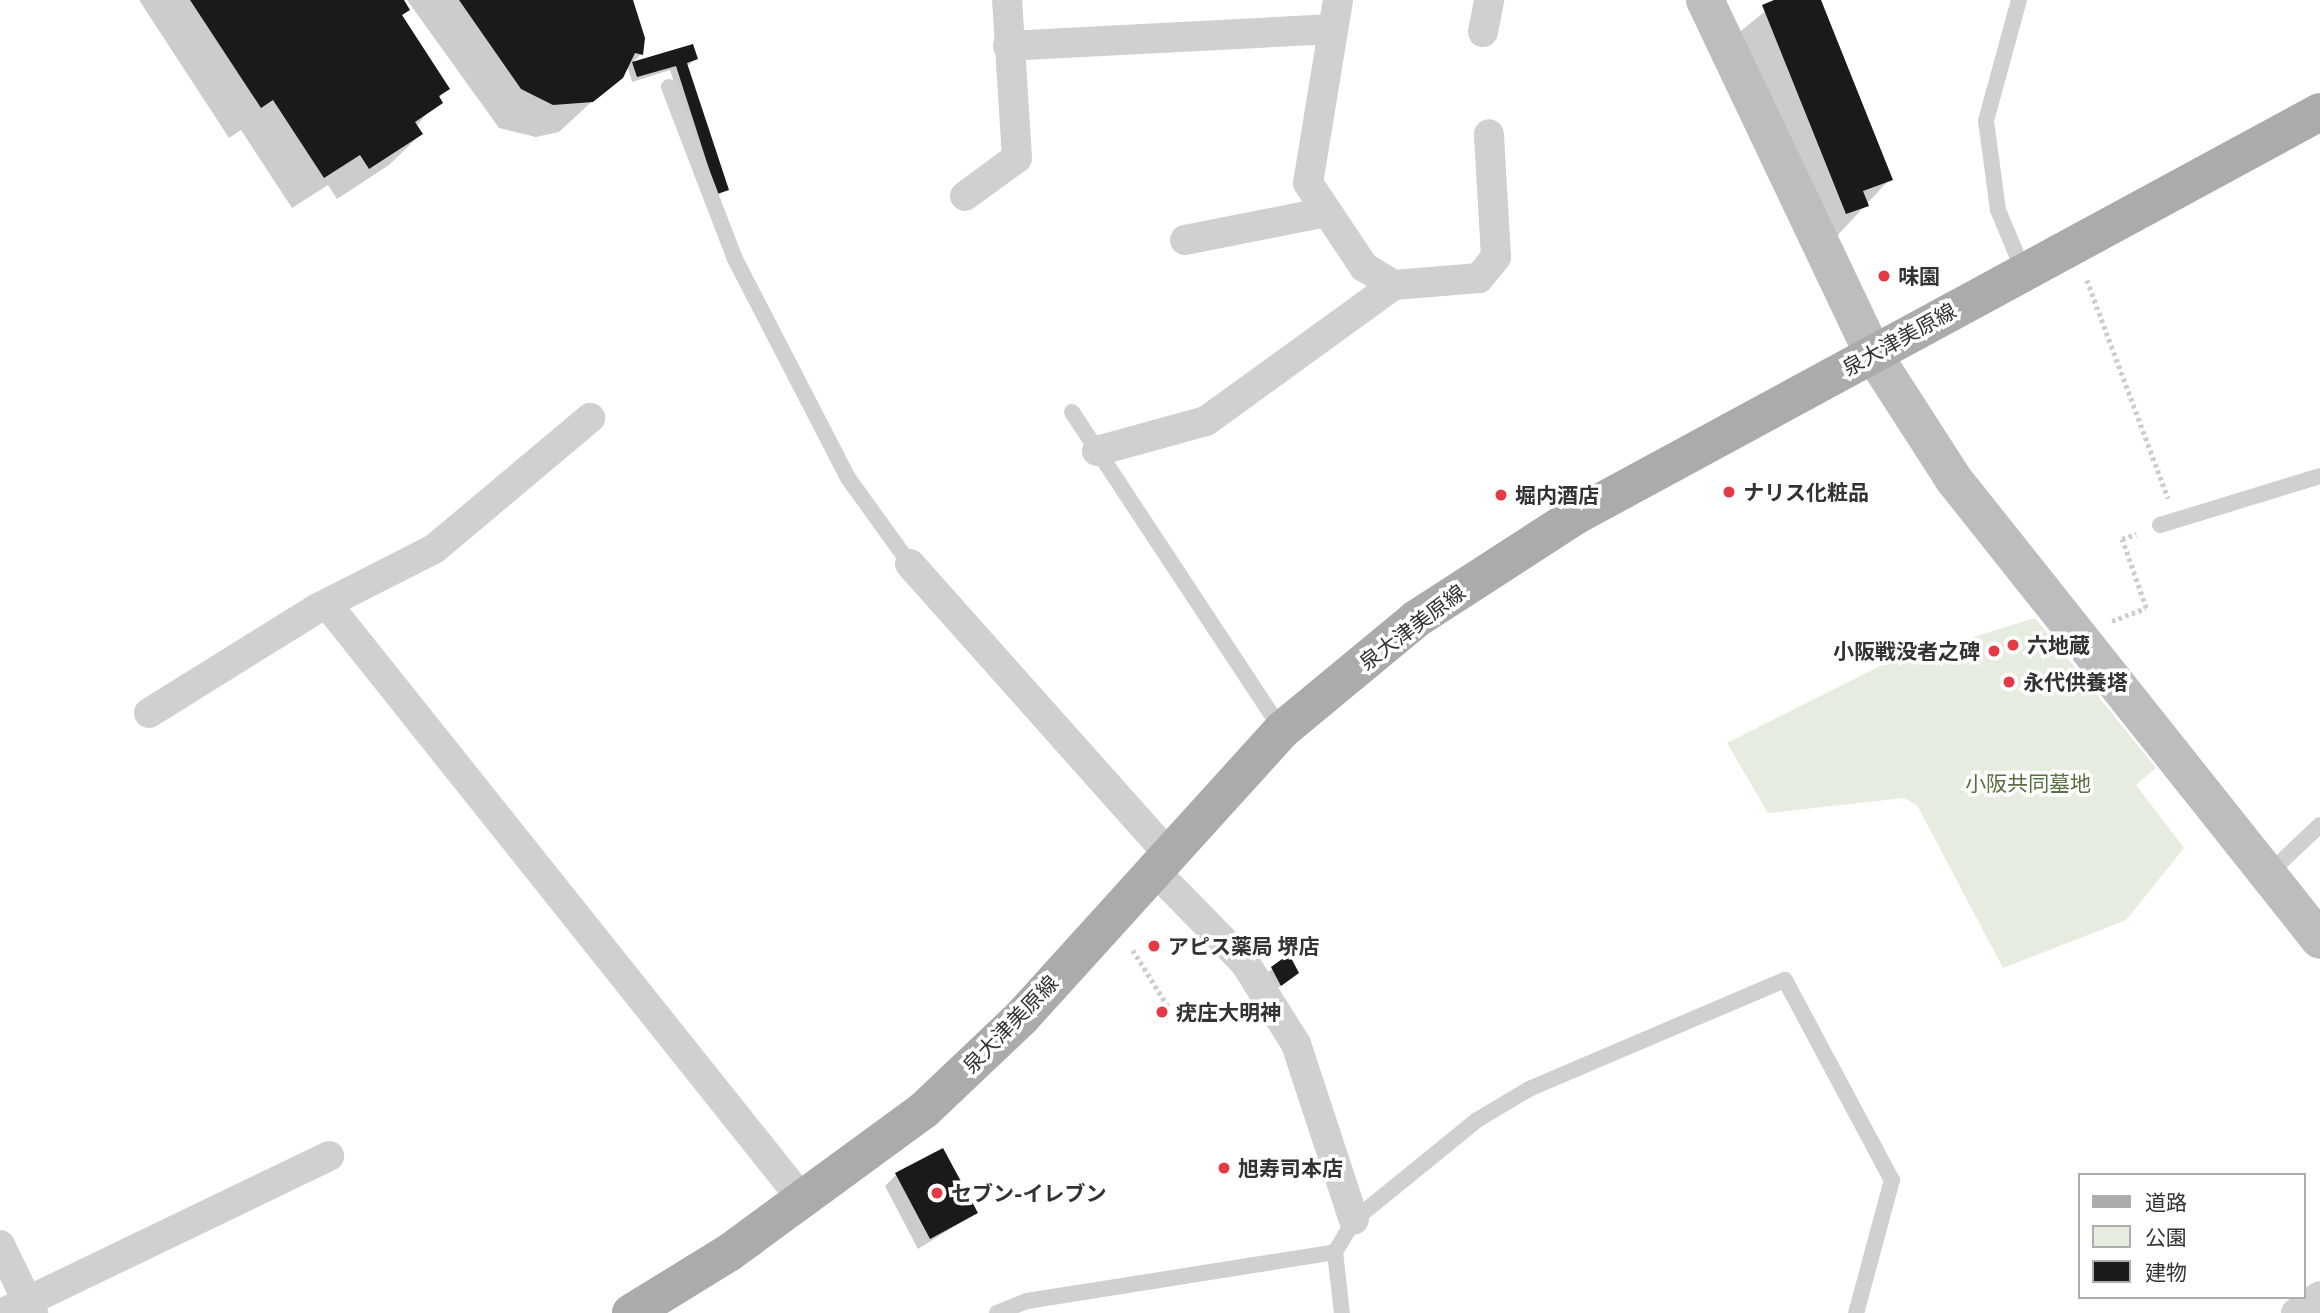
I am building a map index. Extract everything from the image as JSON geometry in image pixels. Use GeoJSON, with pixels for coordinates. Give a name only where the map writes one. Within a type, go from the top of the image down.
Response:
{"type":"FeatureCollection","features":[{"type":"Feature","properties":{"kind":"main road","name":"泉大津美原線"},"geometry":{"type":"LineString","coordinates":[[631,1313],[802,1199],[924,1110],[1002,1037],[1159,860],[1282,730],[1416,619],[1576,516],[2023,270],[2320,112]]}},
{"type":"Feature","properties":{"kind":"street"},"geometry":{"type":"LineString","coordinates":[[964,196],[1017,158],[1007,0]]}},
{"type":"Feature","properties":{"kind":"street"},"geometry":{"type":"LineString","coordinates":[[1483,32],[1489,0]]}},
{"type":"Feature","properties":{"kind":"street"},"geometry":{"type":"LineString","coordinates":[[1705,0],[1873,354],[1955,481],[2320,940]]}},
{"type":"Feature","properties":{"kind":"street"},"geometry":{"type":"LineString","coordinates":[[1009,46],[1336,14],[1308,183],[1364,267],[1394,285]]}},
{"type":"Feature","properties":{"kind":"street"},"geometry":{"type":"LineString","coordinates":[[1097,451],[1206,421],[1394,285],[1479,278],[1496,257],[1489,134]]}},
{"type":"Feature","properties":{"kind":"street"},"geometry":{"type":"LineString","coordinates":[[1185,240],[1326,212]]}},
{"type":"Feature","properties":{"kind":"street"},"geometry":{"type":"LineString","coordinates":[[149,713],[327,604],[434,549],[590,418]]}},
{"type":"Feature","properties":{"kind":"street"},"geometry":{"type":"LineString","coordinates":[[909,564],[1245,963],[1296,1044],[1354,1220]]}},
{"type":"Feature","properties":{"kind":"street"},"geometry":{"type":"LineString","coordinates":[[327,604],[802,1199]]}},
{"type":"Feature","properties":{"kind":"street"},"geometry":{"type":"LineString","coordinates":[[0,1245],[22,1309],[329,1156]]}},
{"type":"Feature","properties":{"kind":"street"},"geometry":{"type":"LineString","coordinates":[[2296,1313],[2320,1296]]}},
{"type":"Feature","properties":{"kind":"lane"},"geometry":{"type":"LineString","coordinates":[[2019,0],[1986,121],[1998,211],[2023,270]]}},
{"type":"Feature","properties":{"kind":"lane"},"geometry":{"type":"LineString","coordinates":[[669,87],[735,259],[848,478],[909,564]]}},
{"type":"Feature","properties":{"kind":"lane"},"geometry":{"type":"LineString","coordinates":[[1072,412],[1282,730]]}},
{"type":"Feature","properties":{"kind":"lane"},"geometry":{"type":"LineString","coordinates":[[2160,525],[2320,476]]}},
{"type":"Feature","properties":{"kind":"lane"},"geometry":{"type":"LineString","coordinates":[[2267,875],[2320,825]]}},
{"type":"Feature","properties":{"kind":"lane"},"geometry":{"type":"LineString","coordinates":[[1342,1313],[1335,1252],[1354,1220],[1477,1120],[1529,1089],[1785,980],[1892,1180],[1856,1313]]}},
{"type":"Feature","properties":{"kind":"lane"},"geometry":{"type":"LineString","coordinates":[[998,1313],[1027,1301],[1335,1252]]}},
{"type":"Feature","properties":{"kind":"path"},"geometry":{"type":"LineString","coordinates":[[2073,243],[2176,520]]}},
{"type":"Feature","properties":{"kind":"path"},"geometry":{"type":"LineString","coordinates":[[2078,633],[2146,608],[2122,539],[2160,525]]}},
{"type":"Feature","properties":{"kind":"path"},"geometry":{"type":"LineString","coordinates":[[1126,940],[1169,1008],[1162,1012]]}},
{"type":"Feature","properties":{"kind":"green space","name":"小阪共同墓地"},"geometry":{"type":"Polygon","coordinates":[[[2035,618],[2156,768],[2136,785],[2184,848],[2126,920],[2003,968],[1917,805],[1904,798],[1768,813],[1727,743],[1880,666],[2035,618]]]}},
{"type":"Feature","properties":{"kind":"building"},"geometry":{"type":"Polygon","coordinates":[[[190,0],[404,0],[410,10],[402,15],[450,89],[439,96],[443,103],[415,122],[423,134],[369,169],[360,155],[324,178],[273,100],[261,108],[190,0]]]}},
{"type":"Feature","properties":{"kind":"building"},"geometry":{"type":"Polygon","coordinates":[[[459,0],[633,0],[645,38],[643,55],[635,53],[623,78],[593,102],[553,105],[521,89],[459,0]]]}},
{"type":"Feature","properties":{"kind":"building"},"geometry":{"type":"Polygon","coordinates":[[[1774,0],[1821,0],[1893,180],[1863,191],[1869,206],[1846,214],[1762,5],[1774,0]]]}},
{"type":"Feature","properties":{"kind":"building"},"geometry":{"type":"Polygon","coordinates":[[[693,44],[698,59],[687,63],[729,190],[717,194],[676,66],[637,77],[632,62],[693,44]]]}},
{"type":"Feature","properties":{"kind":"building"},"geometry":{"type":"Polygon","coordinates":[[[1289,954],[1299,973],[1281,986],[1271,967],[1289,954]]]}},
{"type":"Feature","properties":{"kind":"building","name":"セブン-イレブン"},"geometry":{"type":"Polygon","coordinates":[[[943,1148],[978,1213],[930,1239],[895,1173],[943,1148]]]}},
{"type":"Feature","properties":{"kind":"place","name":"味園"},"geometry":{"type":"Point","coordinates":[1884,276]}},
{"type":"Feature","properties":{"kind":"place","name":"ナリス化粧品"},"geometry":{"type":"Point","coordinates":[1729,492]}},
{"type":"Feature","properties":{"kind":"place","name":"堀内酒店"},"geometry":{"type":"Point","coordinates":[1501,495]}},
{"type":"Feature","properties":{"kind":"place","name":"六地蔵"},"geometry":{"type":"Point","coordinates":[2013,645]}},
{"type":"Feature","properties":{"kind":"place","name":"小阪戦没者之碑"},"geometry":{"type":"Point","coordinates":[1994,651]}},
{"type":"Feature","properties":{"kind":"place","name":"永代供養塔"},"geometry":{"type":"Point","coordinates":[2009,682]}},
{"type":"Feature","properties":{"kind":"place","name":"アピス薬局 堺店"},"geometry":{"type":"Point","coordinates":[1154,946]}},
{"type":"Feature","properties":{"kind":"place","name":"疣庄大明神"},"geometry":{"type":"Point","coordinates":[1162,1012]}},
{"type":"Feature","properties":{"kind":"place","name":"旭寿司本店"},"geometry":{"type":"Point","coordinates":[1224,1168]}},
{"type":"Feature","properties":{"kind":"place","name":"セブン-イレブン"},"geometry":{"type":"Point","coordinates":[937,1193]}}]}
